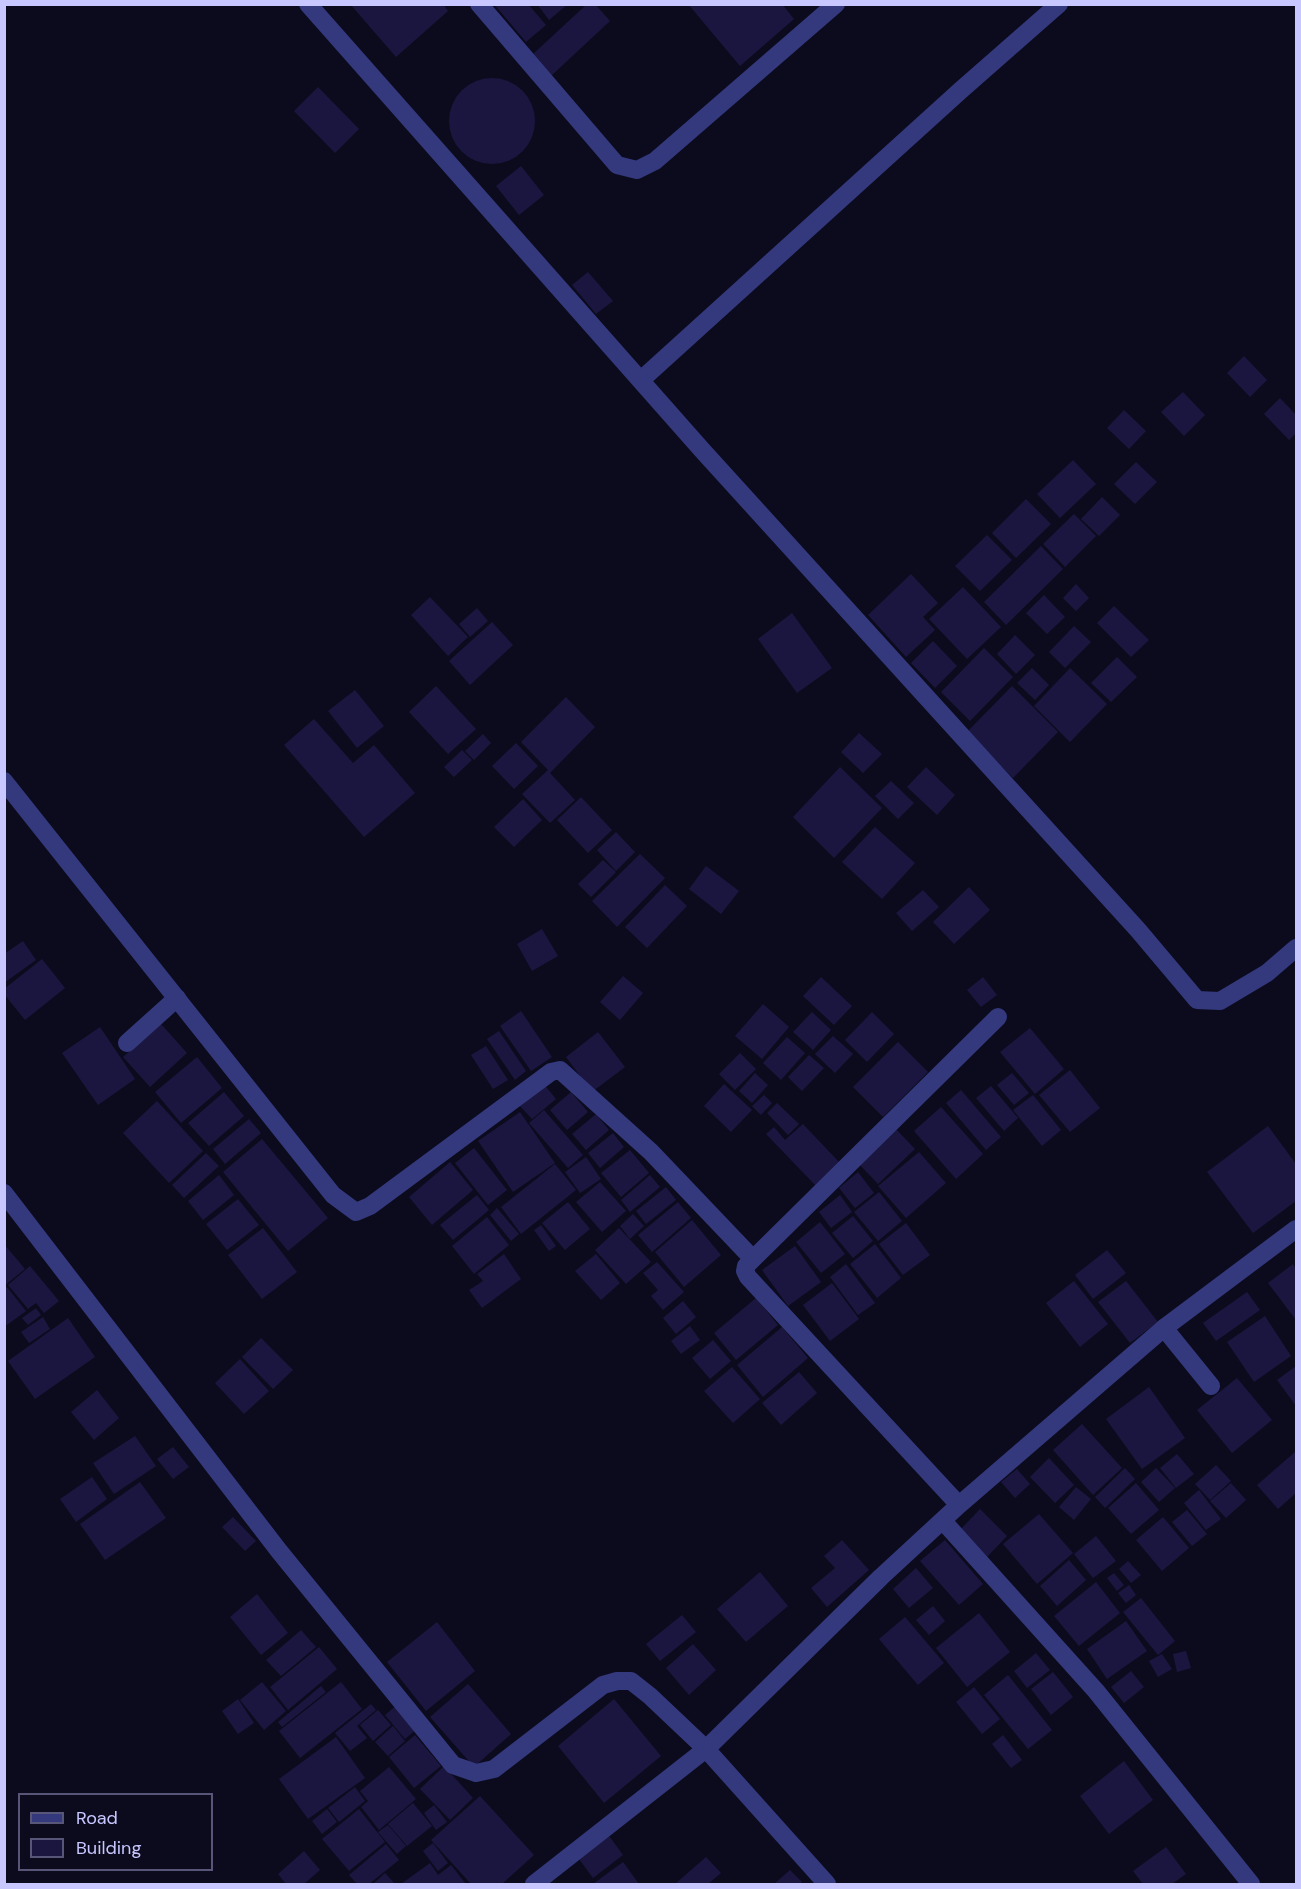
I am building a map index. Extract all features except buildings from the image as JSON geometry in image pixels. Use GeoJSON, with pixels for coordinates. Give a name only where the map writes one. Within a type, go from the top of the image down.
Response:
{"type":"FeatureCollection","features":[{"type":"Feature","properties":{"kind":"street"},"geometry":{"type":"LineString","coordinates":[[308,4],[641,380],[1130,922],[1197,1000],[1220,1001],[1268,974],[1296,948]]}},
{"type":"Feature","properties":{"kind":"street"},"geometry":{"type":"LineString","coordinates":[[479,4],[617,165],[637,170],[655,160],[836,4]]}},
{"type":"Feature","properties":{"kind":"street"},"geometry":{"type":"LineString","coordinates":[[641,380],[1059,4]]}},
{"type":"Feature","properties":{"kind":"street"},"geometry":{"type":"LineString","coordinates":[[4,781],[333,1195],[356,1212],[370,1206],[551,1072],[560,1070],[651,1152],[753,1259]]}},
{"type":"Feature","properties":{"kind":"street"},"geometry":{"type":"LineString","coordinates":[[127,1043],[177,998]]}},
{"type":"Feature","properties":{"kind":"street"},"geometry":{"type":"LineString","coordinates":[[959,1505],[748,1277],[745,1271],[746,1266],[998,1017]]}},
{"type":"Feature","properties":{"kind":"street"},"geometry":{"type":"LineString","coordinates":[[4,1193],[279,1551],[453,1765],[476,1773],[494,1769],[603,1684],[631,1681],[706,1749],[827,1884]]}},
{"type":"Feature","properties":{"kind":"street"},"geometry":{"type":"LineString","coordinates":[[534,1884],[706,1749],[881,1577],[959,1505],[1164,1328],[1296,1229]]}},
{"type":"Feature","properties":{"kind":"street"},"geometry":{"type":"LineString","coordinates":[[1164,1328],[1211,1386]]}},
{"type":"Feature","properties":{"kind":"street"},"geometry":{"type":"LineString","coordinates":[[943,1521],[1096,1692],[1251,1884]]}}]}
